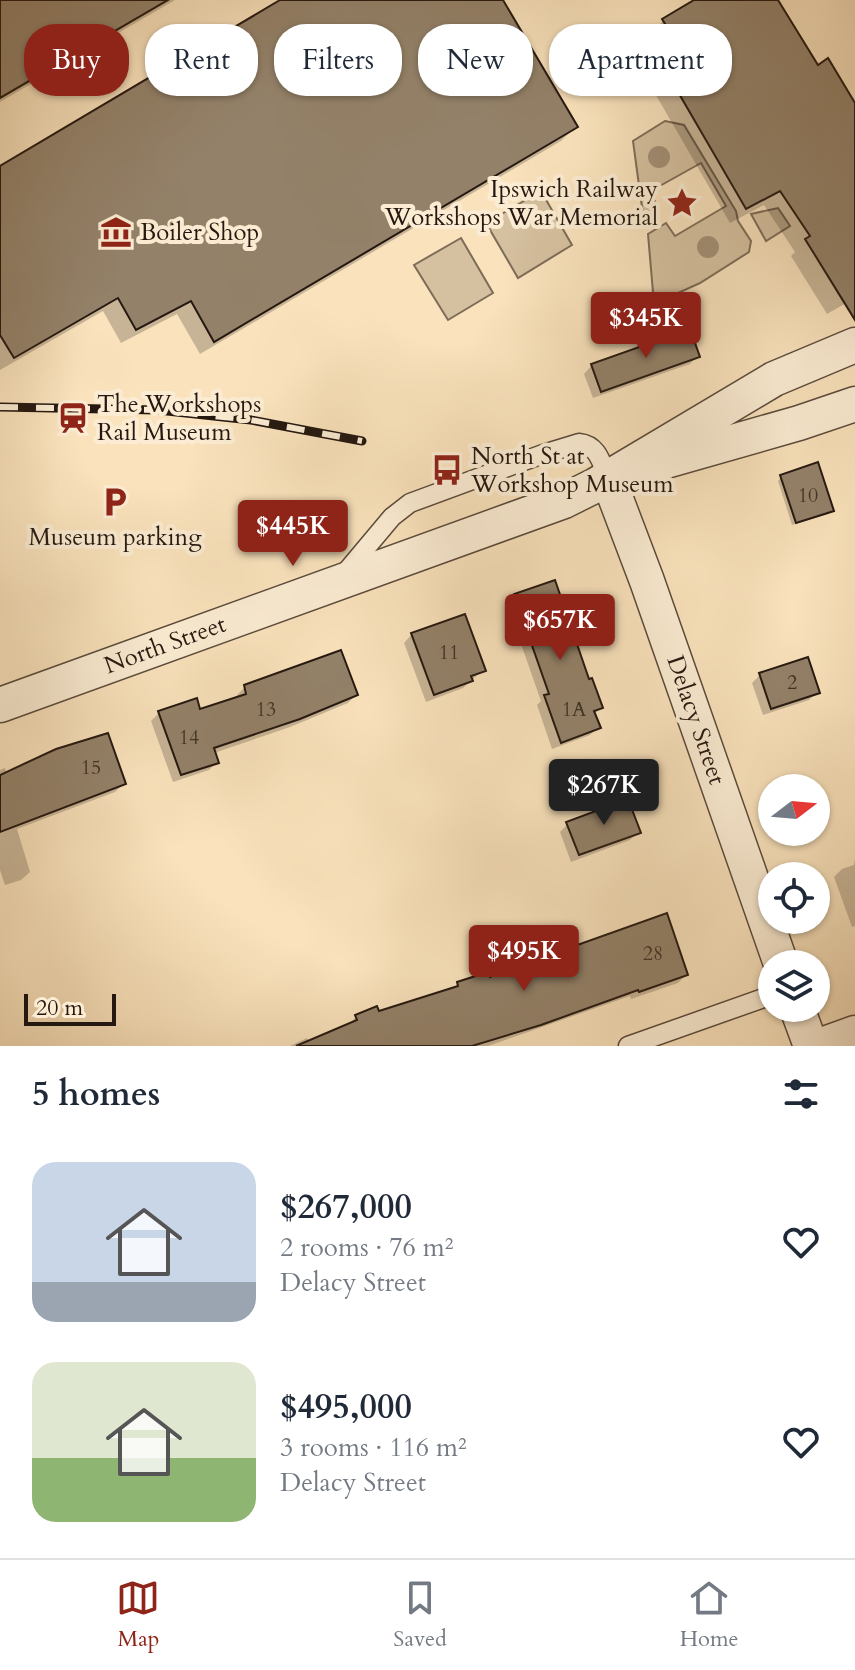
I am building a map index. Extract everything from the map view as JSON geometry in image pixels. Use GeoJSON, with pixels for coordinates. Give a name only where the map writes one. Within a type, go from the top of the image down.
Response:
{"type":"FeatureCollection","features":[{"type":"Feature","properties":{"kind":"street","name":"North Street"},"geometry":{"type":"LineString","coordinates":[[0,705],[564,501],[764,384],[792,369],[855,345]]}},
{"type":"Feature","properties":{"kind":"street","name":"North Street"},"geometry":{"type":"LineString","coordinates":[[608,478],[855,404]]}},
{"type":"Feature","properties":{"kind":"street","name":"Delacy Street"},"geometry":{"type":"LineString","coordinates":[[608,478],[776,950]]}},
{"type":"Feature","properties":{"kind":"street"},"geometry":{"type":"LineString","coordinates":[[802,1022],[811,1046]]}},
{"type":"Feature","properties":{"kind":"street"},"geometry":{"type":"LineString","coordinates":[[819,1046],[855,1033]]}},
{"type":"Feature","properties":{"kind":"lane","name":"North Street"},"geometry":{"type":"LineString","coordinates":[[331,585],[355,562],[392,517],[419,498],[579,443],[588,445],[596,452],[608,478]]}},
{"type":"Feature","properties":{"kind":"lane"},"geometry":{"type":"LineString","coordinates":[[628,1046],[758,1000]]}},
{"type":"Feature","properties":{"kind":"shaded area"},"geometry":{"type":"Polygon","coordinates":[[[665,121],[684,125],[751,241],[749,252],[700,283],[654,304],[648,234],[666,223],[675,236],[726,206],[701,163],[649,192],[658,206],[643,215],[633,141],[665,121]]]}},
{"type":"Feature","properties":{"kind":"shaded area"},"geometry":{"type":"Polygon","coordinates":[[[541,191],[572,245],[518,278],[486,223],[541,191]]]}},
{"type":"Feature","properties":{"kind":"shaded area"},"geometry":{"type":"Polygon","coordinates":[[[778,208],[790,226],[766,241],[751,214],[778,208]]]}},
{"type":"Feature","properties":{"kind":"shaded area"},"geometry":{"type":"Polygon","coordinates":[[[461,238],[493,293],[448,320],[414,265],[461,238]]]}},
{"type":"Feature","properties":{"kind":"building"},"geometry":{"type":"Polygon","coordinates":[[[0,0],[168,0],[127,24],[24,24],[24,84],[0,98],[0,0]]]}},
{"type":"Feature","properties":{"kind":"building","name":"Boiler Shop"},"geometry":{"type":"Polygon","coordinates":[[[280,0],[503,0],[517,24],[418,24],[418,96],[533,96],[533,51],[549,78],[549,96],[560,96],[578,127],[214,342],[191,301],[136,330],[118,298],[14,358],[0,335],[0,166],[118,96],[129,96],[129,90],[145,80],[145,96],[258,96],[258,24],[240,24],[280,0]]]}},
{"type":"Feature","properties":{"kind":"building"},"geometry":{"type":"Polygon","coordinates":[[[694,0],[778,0],[818,65],[828,58],[855,103],[855,320],[805,239],[810,236],[780,191],[746,209],[680,96],[732,96],[732,24],[665,24],[662,19],[694,0]]]}},
{"type":"Feature","properties":{"kind":"building"},"geometry":{"type":"Polygon","coordinates":[[[690,329],[700,357],[601,392],[591,364],[690,329]]]}},
{"type":"Feature","properties":{"kind":"building"},"geometry":{"type":"Polygon","coordinates":[[[818,462],[834,511],[796,523],[780,475],[818,462]]]}},
{"type":"Feature","properties":{"kind":"building"},"geometry":{"type":"Polygon","coordinates":[[[555,580],[589,679],[592,678],[603,708],[594,711],[601,728],[561,743],[544,695],[549,694],[514,594],[555,580]]]}},
{"type":"Feature","properties":{"kind":"building"},"geometry":{"type":"Polygon","coordinates":[[[465,614],[486,671],[471,676],[473,681],[434,695],[411,633],[465,614]]]}},
{"type":"Feature","properties":{"kind":"building"},"geometry":{"type":"Polygon","coordinates":[[[341,650],[358,695],[300,719],[214,748],[219,763],[181,775],[158,711],[197,698],[200,709],[246,694],[244,685],[341,650]]]}},
{"type":"Feature","properties":{"kind":"building"},"geometry":{"type":"Polygon","coordinates":[[[808,657],[820,693],[771,709],[759,673],[808,657]]]}},
{"type":"Feature","properties":{"kind":"building"},"geometry":{"type":"Polygon","coordinates":[[[108,733],[126,784],[0,832],[0,775],[56,749],[108,733]]]}},
{"type":"Feature","properties":{"kind":"building"},"geometry":{"type":"Polygon","coordinates":[[[628,799],[641,833],[579,855],[566,822],[628,799]]]}},
{"type":"Feature","properties":{"kind":"building"},"geometry":{"type":"Polygon","coordinates":[[[667,913],[688,975],[472,1046],[296,1046],[357,1020],[355,1015],[377,1006],[379,1011],[458,986],[457,982],[488,972],[490,977],[544,957],[542,952],[567,943],[569,948],[667,913]]]}},
{"type":"Feature","properties":{"kind":"railway"},"geometry":{"type":"LineString","coordinates":[[0,407],[158,410],[251,420],[362,441]]}},
{"type":"Feature","properties":{"kind":"place","name":"Ipswich Railway Workshops War Memorial"},"geometry":{"type":"Point","coordinates":[682,203]}},
{"type":"Feature","properties":{"kind":"place","name":"Boiler Shop"},"geometry":{"type":"Point","coordinates":[116,232]}},
{"type":"Feature","properties":{"kind":"place","name":"The Workshops Rail Museum"},"geometry":{"type":"Point","coordinates":[73,418]}},
{"type":"Feature","properties":{"kind":"place","name":"North St at Workshop Museum"},"geometry":{"type":"Point","coordinates":[447,470]}},
{"type":"Feature","properties":{"kind":"place","name":"Museum parking"},"geometry":{"type":"Point","coordinates":[115,502]}}]}
